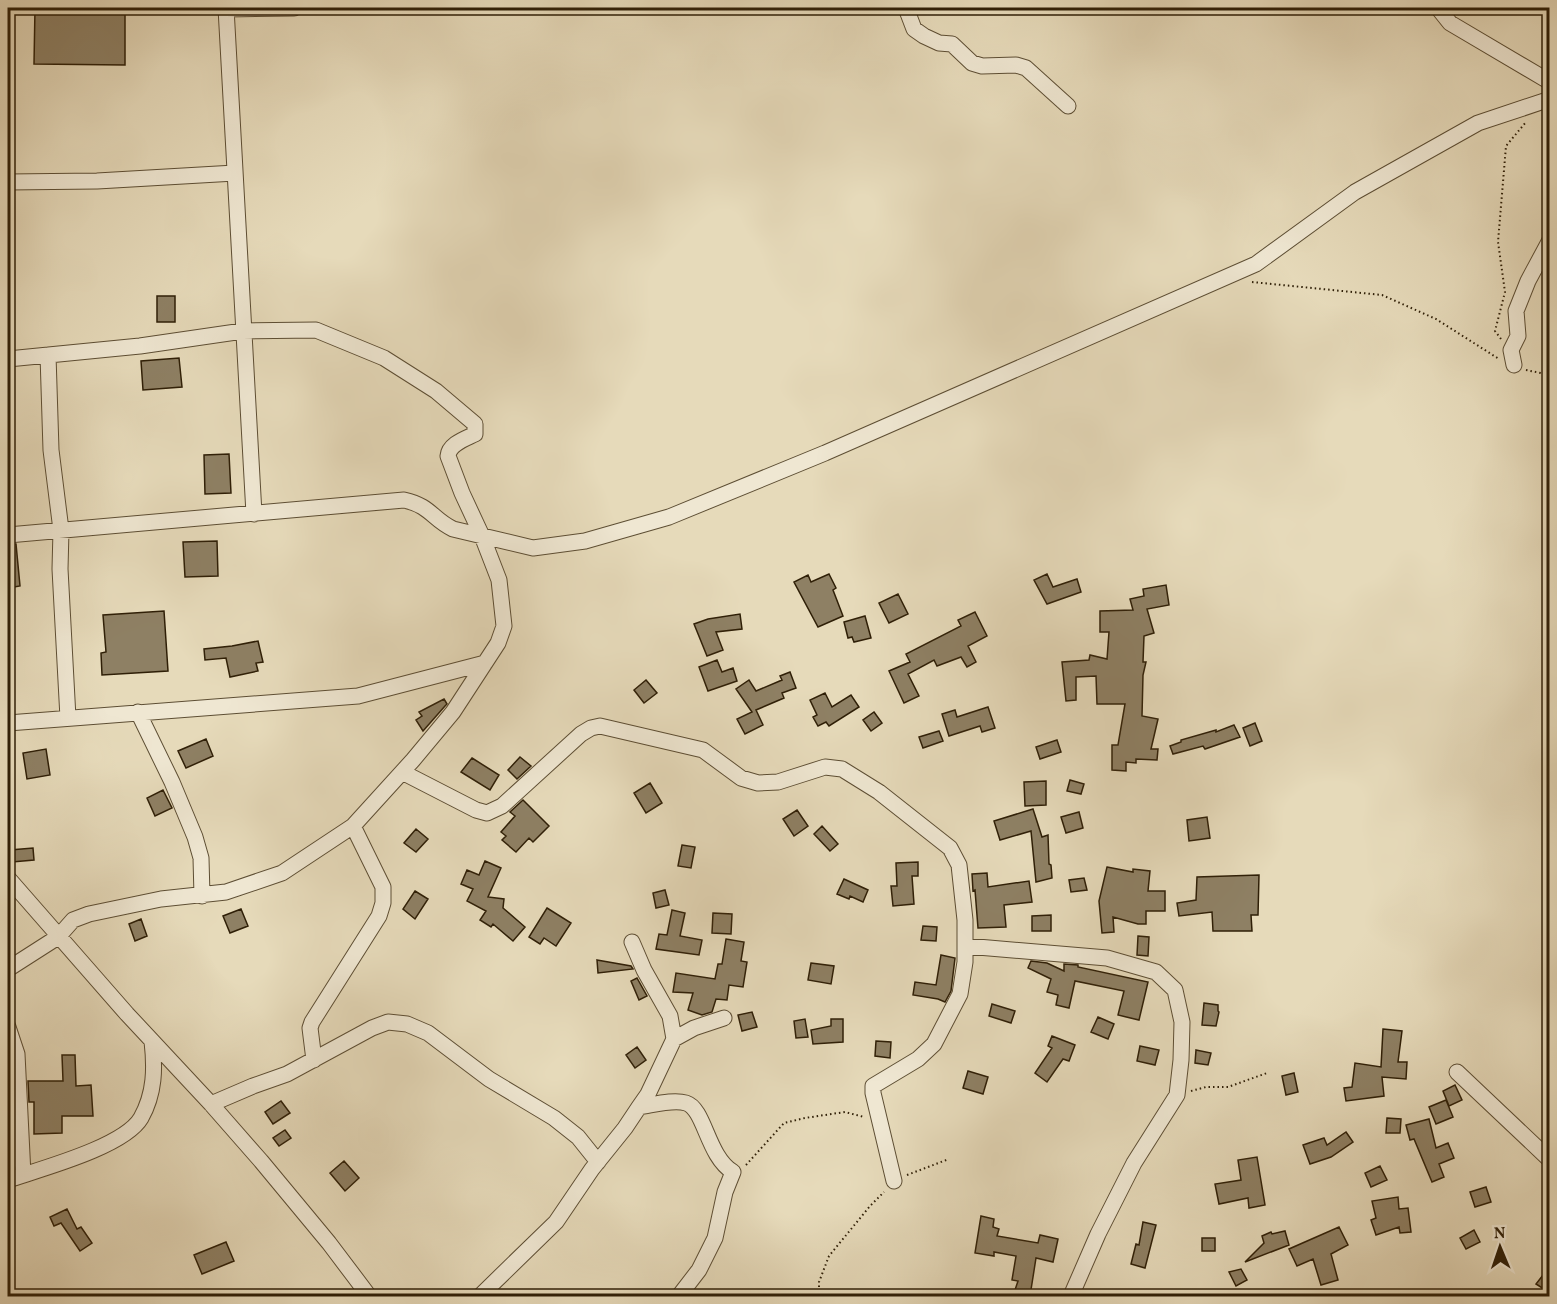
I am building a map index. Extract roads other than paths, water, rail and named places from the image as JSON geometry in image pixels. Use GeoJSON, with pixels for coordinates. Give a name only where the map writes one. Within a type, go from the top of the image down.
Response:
{"type":"FeatureCollection","features":[{"type":"Feature","properties":{"kind":"street"},"geometry":{"type":"LineString","coordinates":[[254,514],[226,8],[294,8]]}},
{"type":"Feature","properties":{"kind":"street"},"geometry":{"type":"LineString","coordinates":[[906,8],[914,29],[924,36],[939,43],[952,44],[972,63],[982,66],[1016,65],[1026,68],[1068,106]]}},
{"type":"Feature","properties":{"kind":"street"},"geometry":{"type":"LineString","coordinates":[[1438,8],[1450,23],[1550,82]]}},
{"type":"Feature","properties":{"kind":"street"},"geometry":{"type":"LineString","coordinates":[[8,535],[254,514],[381,500],[404,500],[424,506],[444,525],[453,529],[533,548],[585,542],[669,517],[804,462],[1256,264],[1355,192],[1478,123],[1550,99]]}},
{"type":"Feature","properties":{"kind":"street"},"geometry":{"type":"LineString","coordinates":[[8,182],[97,181],[235,173]]}},
{"type":"Feature","properties":{"kind":"street"},"geometry":{"type":"LineString","coordinates":[[1512,358],[1518,336],[1516,311],[1528,281],[1550,240]]}},
{"type":"Feature","properties":{"kind":"street"},"geometry":{"type":"LineString","coordinates":[[8,359],[140,346],[243,331],[307,329],[323,333],[384,358],[436,391],[475,424],[475,434],[451,447],[448,456],[462,494],[483,536],[499,580],[504,626],[498,643],[453,712],[353,826],[282,873],[226,892],[161,899],[89,914],[73,920],[58,937],[8,969]]}},
{"type":"Feature","properties":{"kind":"street"},"geometry":{"type":"LineString","coordinates":[[48,355],[51,450],[62,530],[60,570],[68,718]]}},
{"type":"Feature","properties":{"kind":"street"},"geometry":{"type":"LineString","coordinates":[[8,723],[358,696],[485,663]]}},
{"type":"Feature","properties":{"kind":"street"},"geometry":{"type":"LineString","coordinates":[[138,712],[172,782],[195,837],[201,858],[202,896]]}},
{"type":"Feature","properties":{"kind":"street"},"geometry":{"type":"LineString","coordinates":[[402,772],[476,810],[487,813],[502,806],[581,734],[600,726],[703,750],[741,778],[758,783],[778,782],[825,767],[842,769],[879,792],[950,848],[959,865],[962,881],[966,946],[960,994],[934,1044],[918,1059],[873,1086],[894,1180]]}},
{"type":"Feature","properties":{"kind":"street"},"geometry":{"type":"LineString","coordinates":[[314,1060],[310,1028],[312,1022],[379,916],[383,903],[383,887],[353,826]]}},
{"type":"Feature","properties":{"kind":"street"},"geometry":{"type":"LineString","coordinates":[[8,878],[58,937],[212,1104],[329,1243],[369,1296]]}},
{"type":"Feature","properties":{"kind":"street"},"geometry":{"type":"LineString","coordinates":[[480,1296],[556,1222],[648,1094],[674,1039],[670,1016],[644,970],[632,942]]}},
{"type":"Feature","properties":{"kind":"street"},"geometry":{"type":"LineString","coordinates":[[966,946],[1107,958],[1156,972],[1175,990],[1180,1006],[1182,1041],[1177,1095],[1134,1162],[1098,1234],[1071,1296]]}},
{"type":"Feature","properties":{"kind":"street"},"geometry":{"type":"LineString","coordinates":[[674,1039],[694,1028],[724,1018]]}},
{"type":"Feature","properties":{"kind":"street"},"geometry":{"type":"LineString","coordinates":[[212,1104],[287,1074],[372,1028],[388,1022],[407,1024],[428,1033],[489,1079],[554,1118],[578,1137],[598,1162]]}},
{"type":"Feature","properties":{"kind":"street"},"geometry":{"type":"LineString","coordinates":[[8,1027],[17,1054],[23,1175]]}},
{"type":"Feature","properties":{"kind":"street"},"geometry":{"type":"LineString","coordinates":[[8,1180],[84,1155],[117,1139],[140,1120],[152,1094],[155,1066],[152,1041]]}},
{"type":"Feature","properties":{"kind":"street"},"geometry":{"type":"LineString","coordinates":[[1457,1072],[1550,1160]]}},
{"type":"Feature","properties":{"kind":"street"},"geometry":{"type":"LineString","coordinates":[[639,1107],[675,1102],[688,1103],[698,1111],[706,1136],[721,1163],[733,1172],[725,1192],[715,1238],[699,1270],[679,1296]]}}]}
